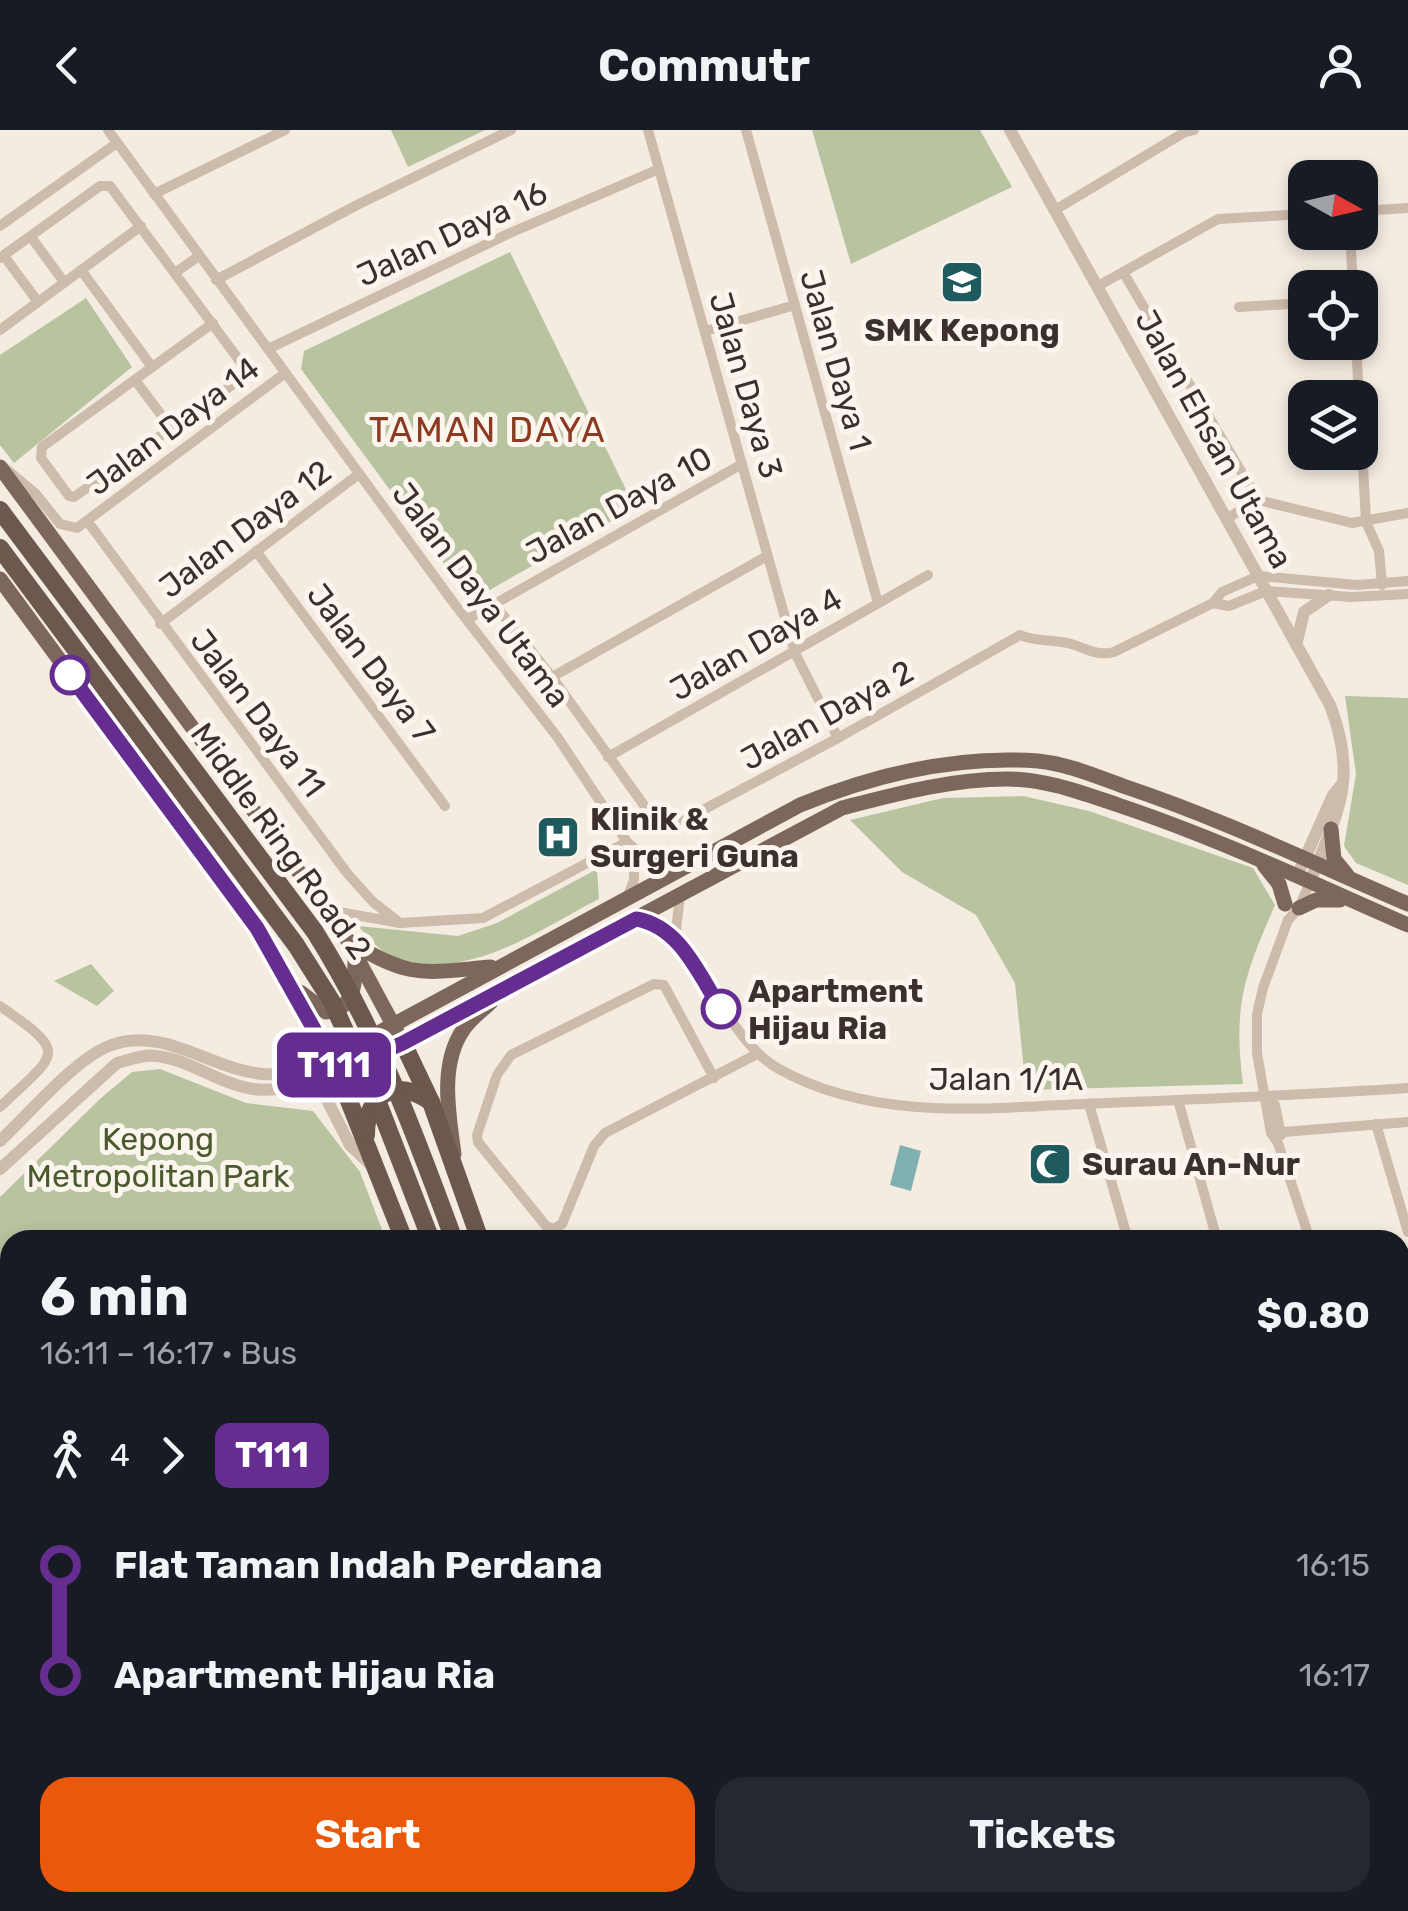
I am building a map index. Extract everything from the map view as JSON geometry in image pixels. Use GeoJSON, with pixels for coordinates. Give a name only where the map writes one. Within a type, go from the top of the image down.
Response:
{"type":"FeatureCollection","features":[{"type":"Feature","properties":{"kind":"highway","name":"Middle Ring Road 2"},"geometry":{"type":"LineString","coordinates":[[0,510],[303,916],[342,976],[402,1100],[450,1230]]}},
{"type":"Feature","properties":{"kind":"highway","name":"Middle Ring Road 2"},"geometry":{"type":"LineString","coordinates":[[0,548],[296,945],[332,1002],[380,1108],[427,1230]]}},
{"type":"Feature","properties":{"kind":"highway"},"geometry":{"type":"LineString","coordinates":[[403,1043],[432,1102],[476,1230]]}},
{"type":"Feature","properties":{"kind":"highway"},"geometry":{"type":"LineString","coordinates":[[334,1066],[400,1230]]}},
{"type":"Feature","properties":{"kind":"highway"},"geometry":{"type":"LineString","coordinates":[[366,1141],[368,1114],[383,1094],[391,1090],[414,1091],[432,1102]]}},
{"type":"Feature","properties":{"kind":"main road"},"geometry":{"type":"LineString","coordinates":[[0,466],[326,910],[403,1043]]}},
{"type":"Feature","properties":{"kind":"main road"},"geometry":{"type":"LineString","coordinates":[[0,579],[257,928],[334,1066]]}},
{"type":"Feature","properties":{"kind":"main road"},"geometry":{"type":"LineString","coordinates":[[334,1066],[393,1024],[800,805],[896,772],[996,761],[1062,765],[1179,806],[1408,904]]}},
{"type":"Feature","properties":{"kind":"main road"},"geometry":{"type":"LineString","coordinates":[[334,1066],[403,1043],[842,808],[902,792],[1008,779],[1061,786],[1172,823],[1408,925]]}},
{"type":"Feature","properties":{"kind":"main road"},"geometry":{"type":"LineString","coordinates":[[1331,829],[1334,859],[1350,880]]}},
{"type":"Feature","properties":{"kind":"main road"},"geometry":{"type":"LineString","coordinates":[[1259,860],[1279,884],[1291,911],[1322,898],[1358,903]]}},
{"type":"Feature","properties":{"kind":"main road"},"geometry":{"type":"LineString","coordinates":[[288,978],[316,1007],[326,1012],[338,1011],[354,991],[352,949]]}},
{"type":"Feature","properties":{"kind":"main road"},"geometry":{"type":"LineString","coordinates":[[352,949],[404,971],[501,966]]}},
{"type":"Feature","properties":{"kind":"main road"},"geometry":{"type":"LineString","coordinates":[[456,1179],[448,1079],[456,1042],[464,1026],[513,983]]}},
{"type":"Feature","properties":{"kind":"street","name":"Jalan Daya Utama"},"geometry":{"type":"LineString","coordinates":[[108,130],[284,374],[558,738],[631,846]]}},
{"type":"Feature","properties":{"kind":"street"},"geometry":{"type":"LineString","coordinates":[[154,194],[285,130]]}},
{"type":"Feature","properties":{"kind":"street"},"geometry":{"type":"LineString","coordinates":[[216,280],[510,130]]}},
{"type":"Feature","properties":{"kind":"street","name":"Jalan Daya 3"},"geometry":{"type":"LineString","coordinates":[[648,130],[795,653],[838,738]]}},
{"type":"Feature","properties":{"kind":"street","name":"Jalan Daya 1"},"geometry":{"type":"LineString","coordinates":[[746,130],[878,602]]}},
{"type":"Feature","properties":{"kind":"street","name":"Jalan Ehsan Utama"},"geometry":{"type":"LineString","coordinates":[[1010,130],[1330,704],[1345,757],[1342,802],[1310,862]]}},
{"type":"Feature","properties":{"kind":"street"},"geometry":{"type":"LineString","coordinates":[[1056,210],[1194,130]]}},
{"type":"Feature","properties":{"kind":"street"},"geometry":{"type":"LineString","coordinates":[[0,226],[117,143]]}},
{"type":"Feature","properties":{"kind":"street","name":"Jalan Daya 16"},"geometry":{"type":"LineString","coordinates":[[268,349],[510,233],[659,169]]}},
{"type":"Feature","properties":{"kind":"street"},"geometry":{"type":"LineString","coordinates":[[38,302],[2,257],[105,184],[142,226],[242,364],[242,378],[74,497],[69,496],[41,458],[42,446],[213,324]]}},
{"type":"Feature","properties":{"kind":"street"},"geometry":{"type":"LineString","coordinates":[[1378,210],[1408,208]]}},
{"type":"Feature","properties":{"kind":"street"},"geometry":{"type":"LineString","coordinates":[[1098,286],[1218,219],[1288,215]]}},
{"type":"Feature","properties":{"kind":"street"},"geometry":{"type":"LineString","coordinates":[[0,330],[142,226]]}},
{"type":"Feature","properties":{"kind":"street"},"geometry":{"type":"LineString","coordinates":[[31,236],[64,282]]}},
{"type":"Feature","properties":{"kind":"street"},"geometry":{"type":"LineString","coordinates":[[176,272],[199,256]]}},
{"type":"Feature","properties":{"kind":"street"},"geometry":{"type":"LineString","coordinates":[[82,270],[152,367]]}},
{"type":"Feature","properties":{"kind":"street"},"geometry":{"type":"LineString","coordinates":[[1123,272],[1258,500]]}},
{"type":"Feature","properties":{"kind":"street"},"geometry":{"type":"LineString","coordinates":[[1239,307],[1288,304]]}},
{"type":"Feature","properties":{"kind":"street"},"geometry":{"type":"LineString","coordinates":[[704,331],[795,306]]}},
{"type":"Feature","properties":{"kind":"street","name":"Jalan Daya 14"},"geometry":{"type":"LineString","coordinates":[[0,466],[18,476],[60,524],[77,528],[284,374]]}},
{"type":"Feature","properties":{"kind":"street"},"geometry":{"type":"LineString","coordinates":[[135,380],[171,428]]}},
{"type":"Feature","properties":{"kind":"street","name":"Jalan Daya 10"},"geometry":{"type":"LineString","coordinates":[[468,619],[742,464]]}},
{"type":"Feature","properties":{"kind":"street"},"geometry":{"type":"LineString","coordinates":[[1363,470],[1366,522],[1379,551],[1383,596]]}},
{"type":"Feature","properties":{"kind":"street","name":"Jalan Daya 12"},"geometry":{"type":"LineString","coordinates":[[160,624],[359,474]]}},
{"type":"Feature","properties":{"kind":"street"},"geometry":{"type":"LineString","coordinates":[[1226,519],[1258,500],[1352,523],[1408,513]]}},
{"type":"Feature","properties":{"kind":"street","name":"Jalan Daya 11"},"geometry":{"type":"LineString","coordinates":[[88,522],[346,874],[400,923]]}},
{"type":"Feature","properties":{"kind":"street","name":"Jalan Daya 7"},"geometry":{"type":"LineString","coordinates":[[256,551],[445,806]]}},
{"type":"Feature","properties":{"kind":"street"},"geometry":{"type":"LineString","coordinates":[[552,677],[768,556]]}},
{"type":"Feature","properties":{"kind":"street","name":"Jalan Daya 4"},"geometry":{"type":"LineString","coordinates":[[608,756],[928,575]]}},
{"type":"Feature","properties":{"kind":"street"},"geometry":{"type":"LineString","coordinates":[[1408,581],[1316,583],[1258,576],[1222,592],[1213,603],[1229,606],[1266,590],[1329,595],[1408,594]]}},
{"type":"Feature","properties":{"kind":"street"},"geometry":{"type":"LineString","coordinates":[[1296,644],[1304,612],[1329,595]]}},
{"type":"Feature","properties":{"kind":"street","name":"Jalan Daya 2"},"geometry":{"type":"LineString","coordinates":[[608,756],[656,822],[670,828],[1020,636],[1036,642],[1068,643],[1102,655],[1213,603]]}},
{"type":"Feature","properties":{"kind":"street"},"geometry":{"type":"LineString","coordinates":[[494,604],[608,756]]}},
{"type":"Feature","properties":{"kind":"street","name":"Jalan Ehsan Utama"},"geometry":{"type":"LineString","coordinates":[[1303,879],[1333,796],[1344,782]]}},
{"type":"Feature","properties":{"kind":"street"},"geometry":{"type":"LineString","coordinates":[[326,910],[400,923],[483,918],[631,846]]}},
{"type":"Feature","properties":{"kind":"street"},"geometry":{"type":"LineString","coordinates":[[631,846],[656,862],[687,867]]}},
{"type":"Feature","properties":{"kind":"street"},"geometry":{"type":"LineString","coordinates":[[626,901],[634,880],[631,846]]}},
{"type":"Feature","properties":{"kind":"street"},"geometry":{"type":"LineString","coordinates":[[1303,879],[1263,988],[1256,1042],[1265,1097],[1275,1106],[1277,1136],[1307,1230]]}},
{"type":"Feature","properties":{"kind":"street"},"geometry":{"type":"LineString","coordinates":[[675,939],[680,895]]}},
{"type":"Feature","properties":{"kind":"street","name":"Jalan 1/1A"},"geometry":{"type":"LineString","coordinates":[[636,919],[658,926],[675,939],[757,1054],[776,1068],[846,1098],[974,1110],[1408,1088]]}},
{"type":"Feature","properties":{"kind":"street"},"geometry":{"type":"LineString","coordinates":[[714,1078],[660,983],[511,1055],[497,1074],[478,1142],[546,1226],[554,1229],[562,1224],[594,1146],[605,1133],[714,1078],[757,1054]]}},
{"type":"Feature","properties":{"kind":"street"},"geometry":{"type":"LineString","coordinates":[[0,1006],[44,1037],[50,1050],[46,1062],[0,1106]]}},
{"type":"Feature","properties":{"kind":"street"},"geometry":{"type":"LineString","coordinates":[[0,1142],[82,1063],[109,1046],[138,1040],[163,1043],[260,1074],[334,1066]]}},
{"type":"Feature","properties":{"kind":"street"},"geometry":{"type":"LineString","coordinates":[[109,1046],[117,1063]]}},
{"type":"Feature","properties":{"kind":"street"},"geometry":{"type":"LineString","coordinates":[[0,1169],[117,1063],[160,1056],[234,1085],[274,1090],[300,1085],[334,1066]]}},
{"type":"Feature","properties":{"kind":"street"},"geometry":{"type":"LineString","coordinates":[[300,1085],[325,1096],[350,1145],[378,1171]]}},
{"type":"Feature","properties":{"kind":"street"},"geometry":{"type":"LineString","coordinates":[[1178,1100],[1214,1230]]}},
{"type":"Feature","properties":{"kind":"street"},"geometry":{"type":"LineString","coordinates":[[1089,1104],[1125,1230]]}},
{"type":"Feature","properties":{"kind":"street"},"geometry":{"type":"LineString","coordinates":[[1277,1136],[1408,1122]]}},
{"type":"Feature","properties":{"kind":"street"},"geometry":{"type":"LineString","coordinates":[[1376,1124],[1407,1230]]}},
{"type":"Feature","properties":{"kind":"green space"},"geometry":{"type":"Polygon","coordinates":[[[391,130],[485,130],[408,167],[391,130]]]}},
{"type":"Feature","properties":{"kind":"green space"},"geometry":{"type":"Polygon","coordinates":[[[812,130],[980,130],[1012,187],[851,264],[812,130]]]}},
{"type":"Feature","properties":{"kind":"green space"},"geometry":{"type":"Polygon","coordinates":[[[510,252],[635,508],[486,592],[462,588],[301,369],[304,351],[510,252]]]}},
{"type":"Feature","properties":{"kind":"green space"},"geometry":{"type":"Polygon","coordinates":[[[86,298],[132,367],[14,463],[0,445],[0,355],[86,298]]]}},
{"type":"Feature","properties":{"kind":"green space"},"geometry":{"type":"Polygon","coordinates":[[[1345,696],[1408,698],[1408,885],[1356,863],[1344,846],[1356,774],[1345,696]]]}},
{"type":"Feature","properties":{"kind":"green space"},"geometry":{"type":"Polygon","coordinates":[[[1023,796],[1089,811],[1253,868],[1275,905],[1244,991],[1239,1033],[1243,1084],[1026,1090],[1015,983],[976,915],[902,872],[850,820],[943,798],[1023,796]]]}},
{"type":"Feature","properties":{"kind":"green space"},"geometry":{"type":"Polygon","coordinates":[[[597,869],[599,899],[523,940],[469,960],[414,962],[386,953],[358,926],[458,936],[497,923],[597,869]]]}},
{"type":"Feature","properties":{"kind":"green space"},"geometry":{"type":"Polygon","coordinates":[[[91,964],[114,991],[97,1006],[54,981],[91,964]]]}},
{"type":"Feature","properties":{"kind":"green space","name":"Kepong Metropolitan Park"},"geometry":{"type":"Polygon","coordinates":[[[160,1069],[246,1103],[313,1111],[360,1172],[382,1230],[0,1230],[0,1197],[132,1072],[160,1069]]]}},
{"type":"Feature","properties":{"kind":"water"},"geometry":{"type":"Polygon","coordinates":[[[900,1145],[921,1151],[911,1191],[890,1185],[900,1145]]]}},
{"type":"Feature","properties":{"kind":"bus line","name":"T111"},"geometry":{"type":"LineString","coordinates":[[70,675],[257,928],[338,1072],[403,1043],[636,919],[658,926],[675,939],[721,1009]]}},
{"type":"Feature","properties":{"kind":"place","name":"SMK Kepong"},"geometry":{"type":"Point","coordinates":[962,282]}},
{"type":"Feature","properties":{"kind":"place","name":"Klinik & Surgeri Guna"},"geometry":{"type":"Point","coordinates":[558,837]}},
{"type":"Feature","properties":{"kind":"place","name":"Apartment Hijau Ria"},"geometry":{"type":"Point","coordinates":[721,1009]}},
{"type":"Feature","properties":{"kind":"place","name":"Surau An-Nur"},"geometry":{"type":"Point","coordinates":[1050,1164]}},
{"type":"Feature","properties":{"kind":"district","name":"TAMAN DAYA"},"geometry":{"type":"Point","coordinates":[488,430]}}]}
